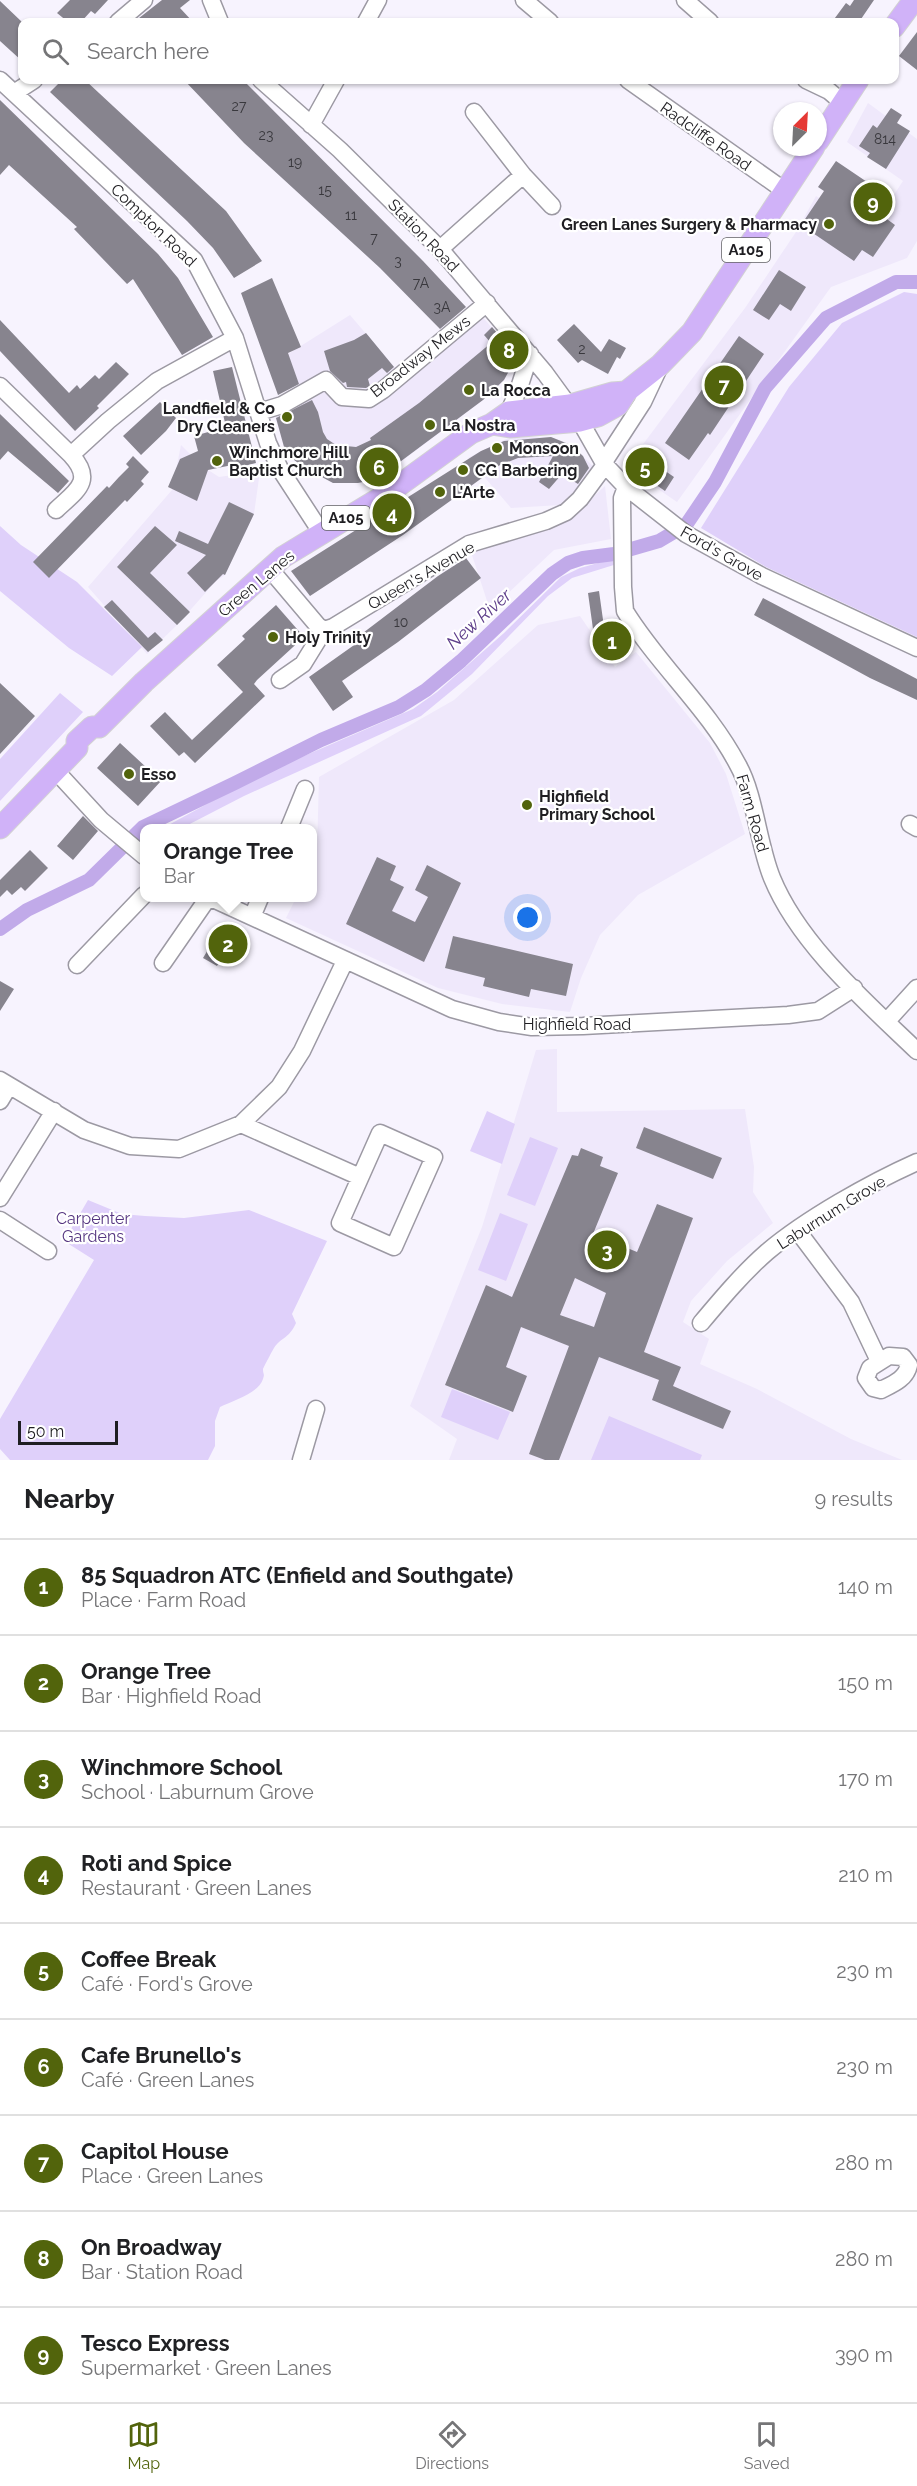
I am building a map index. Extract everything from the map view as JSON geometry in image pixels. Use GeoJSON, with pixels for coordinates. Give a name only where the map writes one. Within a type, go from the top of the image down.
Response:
{"type":"FeatureCollection","features":[{"type":"Feature","properties":{"kind":"main road"},"geometry":{"type":"LineString","coordinates":[[899,22],[914,5]]}},
{"type":"Feature","properties":{"kind":"main road"},"geometry":{"type":"LineString","coordinates":[[827,127],[855,84]]}},
{"type":"Feature","properties":{"kind":"main road","name":"Green Lanes"},"geometry":{"type":"LineString","coordinates":[[0,828],[77,748],[85,748],[99,734],[99,727],[269,568],[321,532],[390,492],[471,433],[500,418],[575,413],[612,393],[626,392],[660,365],[692,332],[808,156]]}},
{"type":"Feature","properties":{"kind":"street"},"geometry":{"type":"LineString","coordinates":[[123,18],[144,0]]}},
{"type":"Feature","properties":{"kind":"street"},"geometry":{"type":"LineString","coordinates":[[211,0],[218,18]]}},
{"type":"Feature","properties":{"kind":"street"},"geometry":{"type":"LineString","coordinates":[[368,18],[378,0]]}},
{"type":"Feature","properties":{"kind":"street"},"geometry":{"type":"LineString","coordinates":[[524,0],[545,18]]}},
{"type":"Feature","properties":{"kind":"street"},"geometry":{"type":"LineString","coordinates":[[685,0],[705,18]]}},
{"type":"Feature","properties":{"kind":"street","name":"Compton Road"},"geometry":{"type":"LineString","coordinates":[[0,80],[194,260],[235,338],[268,443],[280,469],[321,532]]}},
{"type":"Feature","properties":{"kind":"street"},"geometry":{"type":"LineString","coordinates":[[14,93],[28,84]]}},
{"type":"Feature","properties":{"kind":"street","name":"Station Road"},"geometry":{"type":"LineString","coordinates":[[265,84],[340,150],[440,249],[530,354],[575,413]]}},
{"type":"Feature","properties":{"kind":"street"},"geometry":{"type":"LineString","coordinates":[[311,125],[334,84]]}},
{"type":"Feature","properties":{"kind":"street","name":"Radcliffe Road"},"geometry":{"type":"LineString","coordinates":[[634,84],[785,191]]}},
{"type":"Feature","properties":{"kind":"street"},"geometry":{"type":"LineString","coordinates":[[815,84],[832,92],[843,103]]}},
{"type":"Feature","properties":{"kind":"street"},"geometry":{"type":"LineString","coordinates":[[474,112],[523,175],[552,206]]}},
{"type":"Feature","properties":{"kind":"street"},"geometry":{"type":"LineString","coordinates":[[440,249],[523,175]]}},
{"type":"Feature","properties":{"kind":"street","name":"Broadway Mews"},"geometry":{"type":"LineString","coordinates":[[259,412],[282,405],[326,380],[342,397],[369,399],[383,390],[487,303]]}},
{"type":"Feature","properties":{"kind":"street"},"geometry":{"type":"LineString","coordinates":[[71,455],[157,381],[235,338]]}},
{"type":"Feature","properties":{"kind":"street"},"geometry":{"type":"LineString","coordinates":[[500,418],[519,388],[530,354]]}},
{"type":"Feature","properties":{"kind":"street","name":"Queen's Avenue"},"geometry":{"type":"LineString","coordinates":[[324,630],[333,627],[469,544],[546,521],[566,512],[580,499],[604,464],[643,402],[660,365]]}},
{"type":"Feature","properties":{"kind":"street"},"geometry":{"type":"LineString","coordinates":[[0,386],[80,464],[84,474],[81,486],[56,510]]}},
{"type":"Feature","properties":{"kind":"street","name":"Ford's Grove"},"geometry":{"type":"LineString","coordinates":[[575,413],[604,464],[626,487],[679,529],[762,576],[917,648]]}},
{"type":"Feature","properties":{"kind":"street","name":"Farm Road"},"geometry":{"type":"LineString","coordinates":[[626,487],[622,498],[625,611],[724,740],[740,768],[761,847],[771,877],[785,905],[811,940],[854,988],[917,1051]]}},
{"type":"Feature","properties":{"kind":"street"},"geometry":{"type":"LineString","coordinates":[[269,568],[309,617],[324,630],[303,664],[280,680]]}},
{"type":"Feature","properties":{"kind":"street"},"geometry":{"type":"LineString","coordinates":[[55,770],[115,833],[138,851]]}},
{"type":"Feature","properties":{"kind":"street"},"geometry":{"type":"LineString","coordinates":[[291,824],[305,789]]}},
{"type":"Feature","properties":{"kind":"street"},"geometry":{"type":"LineString","coordinates":[[77,965],[140,899]]}},
{"type":"Feature","properties":{"kind":"street"},"geometry":{"type":"LineString","coordinates":[[163,963],[206,902]]}},
{"type":"Feature","properties":{"kind":"street","name":"Highfield Road"},"geometry":{"type":"LineString","coordinates":[[220,902],[452,1009],[472,1016],[532,1027],[798,1014],[818,1011],[854,988]]}},
{"type":"Feature","properties":{"kind":"street"},"geometry":{"type":"LineString","coordinates":[[252,917],[258,902]]}},
{"type":"Feature","properties":{"kind":"street"},"geometry":{"type":"LineString","coordinates":[[3,1089],[54,1111],[84,1130],[130,1146],[179,1149],[241,1124],[279,1087],[291,1071],[345,961]]}},
{"type":"Feature","properties":{"kind":"street"},"geometry":{"type":"LineString","coordinates":[[887,1021],[917,988]]}},
{"type":"Feature","properties":{"kind":"street"},"geometry":{"type":"LineString","coordinates":[[0,1198],[54,1111]]}},
{"type":"Feature","properties":{"kind":"street"},"geometry":{"type":"LineString","coordinates":[[241,1124],[360,1177]]}},
{"type":"Feature","properties":{"kind":"street"},"geometry":{"type":"LineString","coordinates":[[380,1133],[434,1157],[394,1247],[340,1223],[360,1177],[380,1133]]}},
{"type":"Feature","properties":{"kind":"street","name":"Laburnum Grove"},"geometry":{"type":"LineString","coordinates":[[701,1323],[746,1272],[797,1230],[872,1185],[917,1162]]}},
{"type":"Feature","properties":{"kind":"street"},"geometry":{"type":"LineString","coordinates":[[0,1220],[48,1251]]}},
{"type":"Feature","properties":{"kind":"street"},"geometry":{"type":"LineString","coordinates":[[797,1230],[851,1302],[875,1353]]}},
{"type":"Feature","properties":{"kind":"street"},"geometry":{"type":"LineString","coordinates":[[301,1460],[316,1409]]}},
{"type":"Feature","properties":{"kind":"shaded area"},"geometry":{"type":"Polygon","coordinates":[[[868,103],[917,139],[917,241],[907,258],[831,287],[677,502],[626,467],[745,308],[796,232],[816,196],[870,231],[903,181],[847,142],[868,103]]]}},
{"type":"Feature","properties":{"kind":"shaded area"},"geometry":{"type":"Polygon","coordinates":[[[350,315],[403,377],[481,315],[518,359],[495,391],[374,482],[338,483],[313,474],[286,454],[271,401],[301,390],[288,354],[350,315]]]}},
{"type":"Feature","properties":{"kind":"shaded area"},"geometry":{"type":"Polygon","coordinates":[[[554,438],[573,447],[597,470],[560,505],[511,508],[468,458],[506,439],[554,438]]]}},
{"type":"Feature","properties":{"kind":"shaded area"},"geometry":{"type":"Polygon","coordinates":[[[181,445],[202,466],[219,477],[260,471],[254,514],[225,575],[216,581],[177,625],[147,654],[88,587],[172,490],[181,445]]]}},
{"type":"Feature","properties":{"kind":"shaded area"},"geometry":{"type":"Polygon","coordinates":[[[605,486],[611,539],[554,550],[490,610],[471,552],[568,520],[605,486]]]}},
{"type":"Feature","properties":{"kind":"shaded area","name":"Highfield Primary School"},"geometry":{"type":"Polygon","coordinates":[[[580,616],[615,667],[636,652],[710,743],[726,774],[745,834],[638,895],[600,935],[581,978],[570,1012],[502,1004],[438,988],[286,918],[294,902],[317,902],[319,777],[454,700],[538,625],[580,616]]]}},
{"type":"Feature","properties":{"kind":"shaded area"},"geometry":{"type":"Polygon","coordinates":[[[557,1049],[557,1112],[745,1109],[754,1167],[753,1192],[773,1223],[727,1261],[691,1301],[683,1322],[709,1339],[700,1364],[757,1389],[851,1439],[902,1460],[449,1460],[457,1439],[410,1406],[482,1227],[536,1050],[557,1049]]]}},
{"type":"Feature","properties":{"kind":"green space"},"geometry":{"type":"Polygon","coordinates":[[[904,292],[917,294],[917,637],[766,567],[701,528],[789,387],[842,323],[904,292]]]}},
{"type":"Feature","properties":{"kind":"green space"},"geometry":{"type":"Polygon","coordinates":[[[0,526],[21,545],[77,582],[142,647],[112,676],[69,648],[0,591],[0,526]]]}},
{"type":"Feature","properties":{"kind":"green space"},"geometry":{"type":"Polygon","coordinates":[[[616,558],[617,564],[572,578],[548,596],[472,674],[421,716],[244,796],[190,824],[170,824],[262,774],[413,709],[437,692],[504,633],[561,577],[580,568],[616,558]]]}},
{"type":"Feature","properties":{"kind":"green space"},"geometry":{"type":"Polygon","coordinates":[[[60,693],[83,712],[0,801],[0,759],[60,693]]]}},
{"type":"Feature","properties":{"kind":"green space"},"geometry":{"type":"Polygon","coordinates":[[[487,1111],[515,1124],[502,1164],[470,1151],[487,1111]]]}},
{"type":"Feature","properties":{"kind":"green space"},"geometry":{"type":"Polygon","coordinates":[[[530,1137],[558,1148],[535,1206],[507,1195],[530,1137]]]}},
{"type":"Feature","properties":{"kind":"green space","name":"Carpenter Gardens"},"geometry":{"type":"Polygon","coordinates":[[[88,1200],[122,1214],[145,1216],[184,1218],[249,1210],[327,1241],[292,1314],[296,1323],[291,1332],[273,1350],[263,1369],[264,1376],[260,1384],[251,1392],[220,1407],[215,1421],[215,1446],[208,1460],[10,1460],[0,1449],[0,1419],[94,1260],[64,1241],[88,1200]]]}},
{"type":"Feature","properties":{"kind":"green space"},"geometry":{"type":"Polygon","coordinates":[[[500,1213],[528,1224],[506,1281],[478,1270],[500,1213]]]}},
{"type":"Feature","properties":{"kind":"green space"},"geometry":{"type":"Polygon","coordinates":[[[452,1389],[510,1412],[498,1440],[441,1417],[452,1389]]]}},
{"type":"Feature","properties":{"kind":"green space"},"geometry":{"type":"Polygon","coordinates":[[[609,1416],[702,1455],[700,1460],[591,1460],[609,1416]]]}},
{"type":"Feature","properties":{"kind":"building"},"geometry":{"type":"Polygon","coordinates":[[[70,0],[108,0],[95,14],[91,11],[85,18],[63,18],[57,13],[70,0]]]}},
{"type":"Feature","properties":{"kind":"building"},"geometry":{"type":"Polygon","coordinates":[[[162,0],[190,0],[180,8],[189,18],[139,18],[162,0]]]}},
{"type":"Feature","properties":{"kind":"building"},"geometry":{"type":"Polygon","coordinates":[[[854,0],[874,0],[862,18],[835,18],[846,3],[850,6],[854,0]]]}},
{"type":"Feature","properties":{"kind":"building"},"geometry":{"type":"Polygon","coordinates":[[[0,1],[18,18],[18,57],[0,41],[0,1]]]}},
{"type":"Feature","properties":{"kind":"building"},"geometry":{"type":"Polygon","coordinates":[[[917,32],[917,70],[899,56],[917,32]]]}},
{"type":"Feature","properties":{"kind":"building"},"geometry":{"type":"Polygon","coordinates":[[[58,84],[89,84],[226,211],[262,261],[234,278],[213,248],[187,221],[50,92],[58,84]]]}},
{"type":"Feature","properties":{"kind":"building"},"geometry":{"type":"Polygon","coordinates":[[[188,84],[247,84],[466,307],[440,329],[380,268],[244,143],[188,84]]]}},
{"type":"Feature","properties":{"kind":"building"},"geometry":{"type":"Polygon","coordinates":[[[0,100],[158,254],[178,278],[213,337],[182,355],[133,279],[127,284],[74,229],[77,227],[9,165],[0,175],[0,100]]]}},
{"type":"Feature","properties":{"kind":"building"},"geometry":{"type":"Polygon","coordinates":[[[891,108],[902,115],[897,123],[910,131],[886,169],[867,157],[870,153],[859,146],[873,125],[877,128],[891,108]]]}},
{"type":"Feature","properties":{"kind":"building"},"geometry":{"type":"Polygon","coordinates":[[[836,161],[870,184],[868,187],[885,198],[876,211],[895,225],[873,257],[862,250],[854,261],[801,225],[824,191],[818,187],[836,161]]]}},
{"type":"Feature","properties":{"kind":"building"},"geometry":{"type":"Polygon","coordinates":[[[779,270],[806,287],[791,311],[780,304],[769,320],[753,310],[779,270]]]}},
{"type":"Feature","properties":{"kind":"building"},"geometry":{"type":"Polygon","coordinates":[[[272,278],[301,347],[288,353],[299,384],[278,395],[241,293],[272,278]]]}},
{"type":"Feature","properties":{"kind":"building"},"geometry":{"type":"Polygon","coordinates":[[[0,320],[69,393],[77,385],[80,389],[95,375],[99,379],[116,362],[129,374],[75,431],[0,351],[0,320]]]}},
{"type":"Feature","properties":{"kind":"building"},"geometry":{"type":"Polygon","coordinates":[[[574,324],[601,352],[609,339],[626,348],[620,359],[617,357],[608,374],[582,360],[578,363],[557,340],[574,324]]]}},
{"type":"Feature","properties":{"kind":"building"},"geometry":{"type":"Polygon","coordinates":[[[492,327],[517,356],[504,380],[483,400],[377,479],[358,483],[333,483],[305,468],[286,454],[276,418],[312,400],[327,439],[336,445],[356,447],[371,440],[370,438],[419,403],[491,343],[484,335],[492,327]]]}},
{"type":"Feature","properties":{"kind":"building"},"geometry":{"type":"Polygon","coordinates":[[[366,333],[394,367],[387,373],[382,368],[368,379],[370,386],[366,388],[347,387],[346,382],[343,383],[330,371],[324,351],[366,333]]]}},
{"type":"Feature","properties":{"kind":"building"},"geometry":{"type":"Polygon","coordinates":[[[739,336],[764,354],[710,435],[708,433],[689,460],[665,443],[739,336]]]}},
{"type":"Feature","properties":{"kind":"building","name":"Winchmore Hill Baptist Church"},"geometry":{"type":"Polygon","coordinates":[[[232,367],[256,463],[208,470],[197,501],[168,487],[180,459],[198,451],[194,436],[226,427],[213,371],[232,367]]]}},
{"type":"Feature","properties":{"kind":"building"},"geometry":{"type":"Polygon","coordinates":[[[160,402],[176,418],[141,455],[123,436],[160,402]]]}},
{"type":"Feature","properties":{"kind":"building"},"geometry":{"type":"Polygon","coordinates":[[[0,414],[69,481],[58,493],[8,451],[0,460],[0,414]]]}},
{"type":"Feature","properties":{"kind":"building"},"geometry":{"type":"Polygon","coordinates":[[[551,437],[571,445],[583,456],[589,468],[578,484],[562,474],[549,489],[539,482],[553,456],[518,458],[500,465],[403,535],[310,596],[291,571],[481,451],[504,441],[551,437]]]}},
{"type":"Feature","properties":{"kind":"building"},"geometry":{"type":"Polygon","coordinates":[[[639,453],[674,477],[665,491],[630,467],[639,453]]]}},
{"type":"Feature","properties":{"kind":"building"},"geometry":{"type":"Polygon","coordinates":[[[133,456],[149,472],[141,481],[144,484],[127,502],[125,500],[49,578],[33,562],[107,486],[109,488],[129,467],[126,464],[133,456]]]}},
{"type":"Feature","properties":{"kind":"building"},"geometry":{"type":"Polygon","coordinates":[[[229,502],[254,514],[225,575],[223,574],[205,592],[187,573],[206,555],[175,541],[179,531],[208,544],[229,502]]]}},
{"type":"Feature","properties":{"kind":"building"},"geometry":{"type":"Polygon","coordinates":[[[155,526],[177,545],[150,573],[190,612],[177,625],[117,567],[155,526]]]}},
{"type":"Feature","properties":{"kind":"building"},"geometry":{"type":"Polygon","coordinates":[[[466,558],[481,578],[398,642],[342,681],[353,697],[333,711],[309,677],[357,643],[355,639],[438,576],[466,558]]]}},
{"type":"Feature","properties":{"kind":"building"},"geometry":{"type":"Polygon","coordinates":[[[599,591],[604,627],[610,623],[628,648],[614,658],[593,629],[588,593],[599,591]]]}},
{"type":"Feature","properties":{"kind":"building"},"geometry":{"type":"Polygon","coordinates":[[[763,598],[917,679],[917,700],[870,678],[754,615],[763,598]]]}},
{"type":"Feature","properties":{"kind":"building"},"geometry":{"type":"Polygon","coordinates":[[[112,600],[148,638],[155,632],[163,640],[148,652],[104,607],[112,600]]]}},
{"type":"Feature","properties":{"kind":"building"},"geometry":{"type":"Polygon","coordinates":[[[276,605],[304,637],[254,684],[265,696],[195,763],[184,752],[179,756],[150,726],[165,712],[192,740],[243,692],[217,665],[245,639],[242,636],[276,605]]]}},
{"type":"Feature","properties":{"kind":"building"},"geometry":{"type":"Polygon","coordinates":[[[0,683],[35,716],[0,754],[0,683]]]}},
{"type":"Feature","properties":{"kind":"building","name":"Esso"},"geometry":{"type":"Polygon","coordinates":[[[120,743],[161,781],[138,806],[97,768],[120,743]]]}},
{"type":"Feature","properties":{"kind":"building"},"geometry":{"type":"Polygon","coordinates":[[[83,816],[98,831],[73,860],[57,846],[83,816]]]}},
{"type":"Feature","properties":{"kind":"building"},"geometry":{"type":"Polygon","coordinates":[[[30,850],[48,868],[25,891],[21,887],[12,895],[7,890],[0,897],[0,880],[30,850]]]}},
{"type":"Feature","properties":{"kind":"building"},"geometry":{"type":"Polygon","coordinates":[[[377,857],[396,866],[390,880],[404,887],[392,911],[415,922],[428,897],[415,890],[427,865],[461,883],[424,962],[346,924],[377,857]]]}},
{"type":"Feature","properties":{"kind":"building"},"geometry":{"type":"Polygon","coordinates":[[[224,923],[249,938],[237,957],[226,950],[217,966],[203,958],[224,923]]]}},
{"type":"Feature","properties":{"kind":"building"},"geometry":{"type":"Polygon","coordinates":[[[453,936],[573,964],[566,996],[531,989],[529,997],[483,986],[485,978],[445,968],[453,936]]]}},
{"type":"Feature","properties":{"kind":"building"},"geometry":{"type":"Polygon","coordinates":[[[0,981],[14,989],[0,1011],[0,981]]]}},
{"type":"Feature","properties":{"kind":"building"},"geometry":{"type":"Polygon","coordinates":[[[644,1127],[722,1158],[713,1179],[636,1148],[644,1127]]]}},
{"type":"Feature","properties":{"kind":"building"},"geometry":{"type":"Polygon","coordinates":[[[581,1148],[603,1157],[600,1166],[618,1173],[593,1234],[637,1252],[657,1204],[693,1218],[644,1352],[681,1367],[673,1386],[731,1411],[723,1429],[652,1400],[659,1380],[599,1357],[559,1460],[545,1460],[529,1454],[569,1346],[521,1327],[506,1367],[527,1376],[513,1412],[445,1385],[486,1285],[512,1297],[572,1155],[578,1156],[581,1148]],[[575,1278],[560,1315],[594,1327],[606,1293],[575,1278]]]}},
{"type":"Feature","properties":{"kind":"waterway","name":"New River"},"geometry":{"type":"LineString","coordinates":[[149,824],[321,740],[399,707],[426,690],[461,661],[552,574],[568,563],[583,558],[614,554],[659,541],[686,525],[715,482],[765,388],[826,318],[896,282],[917,282]]}},
{"type":"Feature","properties":{"kind":"waterway","name":"New River"},"geometry":{"type":"LineString","coordinates":[[0,929],[27,910],[89,880],[140,830]]}},
{"type":"Feature","properties":{"kind":"place","name":"Tesco Express"},"geometry":{"type":"Point","coordinates":[873,202]}},
{"type":"Feature","properties":{"kind":"place","name":"Green Lanes Surgery & Pharmacy"},"geometry":{"type":"Point","coordinates":[829,224]}},
{"type":"Feature","properties":{"kind":"place","name":"On Broadway"},"geometry":{"type":"Point","coordinates":[509,350]}},
{"type":"Feature","properties":{"kind":"place","name":"Capitol House"},"geometry":{"type":"Point","coordinates":[724,385]}},
{"type":"Feature","properties":{"kind":"place","name":"La Rocca"},"geometry":{"type":"Point","coordinates":[469,390]}},
{"type":"Feature","properties":{"kind":"place","name":"Landfield & Co Dry Cleaners"},"geometry":{"type":"Point","coordinates":[287,417]}},
{"type":"Feature","properties":{"kind":"place","name":"La Nostra"},"geometry":{"type":"Point","coordinates":[430,425]}},
{"type":"Feature","properties":{"kind":"place","name":"Monsoon"},"geometry":{"type":"Point","coordinates":[497,448]}},
{"type":"Feature","properties":{"kind":"place","name":"Winchmore Hill Baptist Church"},"geometry":{"type":"Point","coordinates":[217,461]}},
{"type":"Feature","properties":{"kind":"place","name":"Cafe Brunello's"},"geometry":{"type":"Point","coordinates":[379,467]}},
{"type":"Feature","properties":{"kind":"place","name":"Coffee Break"},"geometry":{"type":"Point","coordinates":[645,467]}},
{"type":"Feature","properties":{"kind":"place","name":"CG Barbering"},"geometry":{"type":"Point","coordinates":[463,470]}},
{"type":"Feature","properties":{"kind":"place","name":"L'Arte"},"geometry":{"type":"Point","coordinates":[440,492]}},
{"type":"Feature","properties":{"kind":"place","name":"Roti and Spice"},"geometry":{"type":"Point","coordinates":[392,513]}},
{"type":"Feature","properties":{"kind":"place","name":"Holy Trinity"},"geometry":{"type":"Point","coordinates":[273,637]}},
{"type":"Feature","properties":{"kind":"place","name":"85 Squadron ATC (Enfield and Southgate)"},"geometry":{"type":"Point","coordinates":[612,641]}},
{"type":"Feature","properties":{"kind":"place","name":"Esso"},"geometry":{"type":"Point","coordinates":[129,774]}},
{"type":"Feature","properties":{"kind":"place","name":"Highfield Primary School"},"geometry":{"type":"Point","coordinates":[527,805]}},
{"type":"Feature","properties":{"kind":"place","name":"Orange Tree"},"geometry":{"type":"Point","coordinates":[228,944]}},
{"type":"Feature","properties":{"kind":"place","name":"Winchmore School"},"geometry":{"type":"Point","coordinates":[607,1250]}}]}
